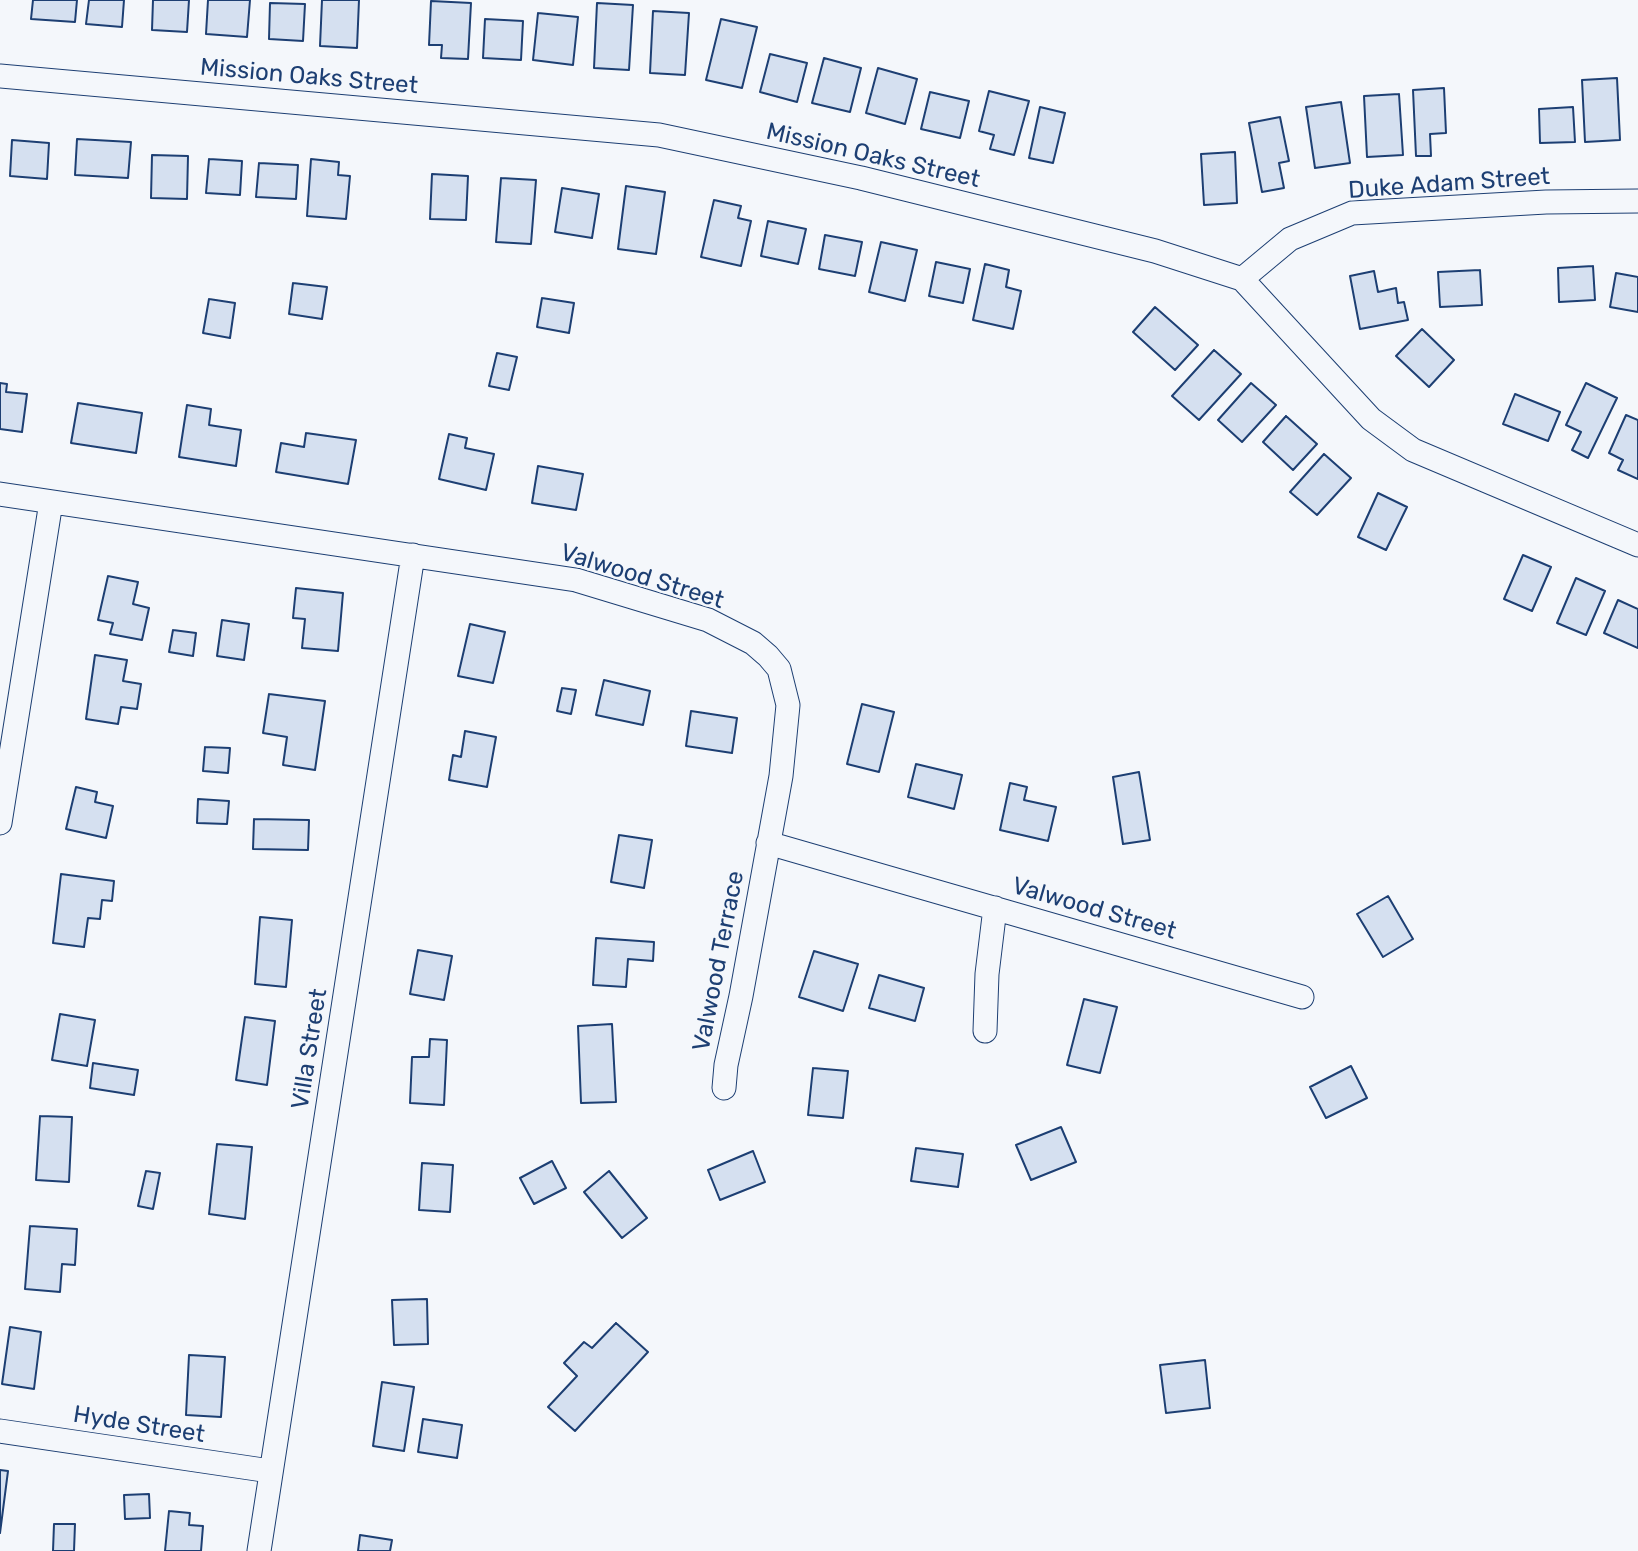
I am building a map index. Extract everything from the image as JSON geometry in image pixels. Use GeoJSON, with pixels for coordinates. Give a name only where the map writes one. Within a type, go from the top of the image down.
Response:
{"type":"FeatureCollection","features":[{"type":"Feature","properties":{"kind":"street","name":"Mission Oaks Street"},"geometry":{"type":"LineString","coordinates":[[0,76],[659,135],[861,178],[1154,251],[1241,279],[1371,419],[1413,450],[1638,545]]}},
{"type":"Feature","properties":{"kind":"street","name":"Duke Adam Street"},"geometry":{"type":"LineString","coordinates":[[1241,279],[1290,239],[1352,214],[1546,202],[1638,201]]}},
{"type":"Feature","properties":{"kind":"street","name":"Valwood Street"},"geometry":{"type":"LineString","coordinates":[[0,494],[576,580],[708,620],[753,643],[779,669],[788,705],[781,776],[768,844],[1302,997]]}},
{"type":"Feature","properties":{"kind":"street"},"geometry":{"type":"LineString","coordinates":[[0,823],[51,502]]}},
{"type":"Feature","properties":{"kind":"street","name":"Villa Street"},"geometry":{"type":"LineString","coordinates":[[259,1551],[413,555]]}},
{"type":"Feature","properties":{"kind":"street","name":"Valwood Terrace"},"geometry":{"type":"LineString","coordinates":[[724,1088],[726,1065],[768,844]]}},
{"type":"Feature","properties":{"kind":"street"},"geometry":{"type":"LineString","coordinates":[[985,1031],[995,908]]}},
{"type":"Feature","properties":{"kind":"street","name":"Hyde Street"},"geometry":{"type":"LineString","coordinates":[[0,1431],[270,1472]]}},
{"type":"Feature","properties":{"kind":"building"},"geometry":{"type":"Polygon","coordinates":[[[33,0],[77,0],[75,22],[31,19],[33,0]]]}},
{"type":"Feature","properties":{"kind":"building"},"geometry":{"type":"Polygon","coordinates":[[[89,0],[124,0],[122,27],[86,24],[89,0]]]}},
{"type":"Feature","properties":{"kind":"building"},"geometry":{"type":"Polygon","coordinates":[[[153,0],[189,0],[187,32],[152,30],[153,0]]]}},
{"type":"Feature","properties":{"kind":"building"},"geometry":{"type":"Polygon","coordinates":[[[208,0],[250,0],[247,37],[206,34],[208,0]]]}},
{"type":"Feature","properties":{"kind":"building"},"geometry":{"type":"Polygon","coordinates":[[[322,0],[359,0],[357,48],[320,46],[322,0]]]}},
{"type":"Feature","properties":{"kind":"building"},"geometry":{"type":"Polygon","coordinates":[[[431,1],[471,3],[468,59],[441,58],[442,45],[429,45],[431,1]]]}},
{"type":"Feature","properties":{"kind":"building"},"geometry":{"type":"Polygon","coordinates":[[[270,3],[305,4],[303,41],[269,39],[270,3]]]}},
{"type":"Feature","properties":{"kind":"building"},"geometry":{"type":"Polygon","coordinates":[[[597,3],[633,5],[629,70],[594,68],[597,3]]]}},
{"type":"Feature","properties":{"kind":"building"},"geometry":{"type":"Polygon","coordinates":[[[653,11],[689,13],[685,75],[650,73],[653,11]]]}},
{"type":"Feature","properties":{"kind":"building"},"geometry":{"type":"Polygon","coordinates":[[[538,13],[578,17],[573,65],[533,60],[538,13]]]}},
{"type":"Feature","properties":{"kind":"building"},"geometry":{"type":"Polygon","coordinates":[[[485,19],[523,21],[521,60],[483,58],[485,19]]]}},
{"type":"Feature","properties":{"kind":"building"},"geometry":{"type":"Polygon","coordinates":[[[721,19],[757,27],[742,88],[706,80],[721,19]]]}},
{"type":"Feature","properties":{"kind":"building"},"geometry":{"type":"Polygon","coordinates":[[[770,54],[807,63],[797,102],[760,92],[770,54]]]}},
{"type":"Feature","properties":{"kind":"building"},"geometry":{"type":"Polygon","coordinates":[[[824,58],[861,68],[850,112],[812,103],[824,58]]]}},
{"type":"Feature","properties":{"kind":"building"},"geometry":{"type":"Polygon","coordinates":[[[878,68],[917,79],[905,124],[866,113],[878,68]]]}},
{"type":"Feature","properties":{"kind":"building"},"geometry":{"type":"Polygon","coordinates":[[[1617,78],[1620,140],[1585,142],[1582,80],[1617,78]]]}},
{"type":"Feature","properties":{"kind":"building"},"geometry":{"type":"Polygon","coordinates":[[[1444,88],[1446,133],[1430,134],[1431,156],[1416,156],[1413,90],[1444,88]]]}},
{"type":"Feature","properties":{"kind":"building"},"geometry":{"type":"Polygon","coordinates":[[[989,91],[1029,101],[1014,155],[990,149],[994,135],[979,131],[989,91]]]}},
{"type":"Feature","properties":{"kind":"building"},"geometry":{"type":"Polygon","coordinates":[[[930,92],[969,101],[960,138],[921,129],[930,92]]]}},
{"type":"Feature","properties":{"kind":"building"},"geometry":{"type":"Polygon","coordinates":[[[1399,94],[1403,155],[1367,157],[1364,96],[1399,94]]]}},
{"type":"Feature","properties":{"kind":"building"},"geometry":{"type":"Polygon","coordinates":[[[1341,102],[1350,163],[1315,168],[1306,107],[1341,102]]]}},
{"type":"Feature","properties":{"kind":"building"},"geometry":{"type":"Polygon","coordinates":[[[1040,107],[1065,113],[1053,163],[1029,158],[1040,107]]]}},
{"type":"Feature","properties":{"kind":"building"},"geometry":{"type":"Polygon","coordinates":[[[1573,107],[1575,142],[1540,143],[1539,109],[1573,107]]]}},
{"type":"Feature","properties":{"kind":"building"},"geometry":{"type":"Polygon","coordinates":[[[1280,117],[1289,161],[1279,163],[1284,188],[1262,192],[1249,123],[1280,117]]]}},
{"type":"Feature","properties":{"kind":"building"},"geometry":{"type":"Polygon","coordinates":[[[77,139],[131,142],[128,178],[75,175],[77,139]]]}},
{"type":"Feature","properties":{"kind":"building"},"geometry":{"type":"Polygon","coordinates":[[[12,140],[49,143],[47,179],[10,176],[12,140]]]}},
{"type":"Feature","properties":{"kind":"building"},"geometry":{"type":"Polygon","coordinates":[[[1235,152],[1237,203],[1204,205],[1201,154],[1235,152]]]}},
{"type":"Feature","properties":{"kind":"building"},"geometry":{"type":"Polygon","coordinates":[[[152,155],[188,156],[187,199],[151,198],[152,155]]]}},
{"type":"Feature","properties":{"kind":"building"},"geometry":{"type":"Polygon","coordinates":[[[209,159],[242,161],[240,195],[206,193],[209,159]]]}},
{"type":"Feature","properties":{"kind":"building"},"geometry":{"type":"Polygon","coordinates":[[[311,159],[339,162],[338,175],[350,176],[346,219],[307,216],[311,159]]]}},
{"type":"Feature","properties":{"kind":"building"},"geometry":{"type":"Polygon","coordinates":[[[259,163],[298,165],[296,199],[256,197],[259,163]]]}},
{"type":"Feature","properties":{"kind":"building"},"geometry":{"type":"Polygon","coordinates":[[[432,174],[468,176],[466,220],[430,219],[432,174]]]}},
{"type":"Feature","properties":{"kind":"building"},"geometry":{"type":"Polygon","coordinates":[[[501,178],[536,180],[531,244],[496,242],[501,178]]]}},
{"type":"Feature","properties":{"kind":"building"},"geometry":{"type":"Polygon","coordinates":[[[626,186],[665,192],[656,254],[618,249],[626,186]]]}},
{"type":"Feature","properties":{"kind":"building"},"geometry":{"type":"Polygon","coordinates":[[[562,188],[599,194],[592,238],[555,232],[562,188]]]}},
{"type":"Feature","properties":{"kind":"building"},"geometry":{"type":"Polygon","coordinates":[[[714,200],[741,206],[738,218],[751,221],[741,266],[701,257],[714,200]]]}},
{"type":"Feature","properties":{"kind":"building"},"geometry":{"type":"Polygon","coordinates":[[[768,221],[806,229],[798,264],[761,256],[768,221]]]}},
{"type":"Feature","properties":{"kind":"building"},"geometry":{"type":"Polygon","coordinates":[[[825,235],[862,242],[855,276],[819,269],[825,235]]]}},
{"type":"Feature","properties":{"kind":"building"},"geometry":{"type":"Polygon","coordinates":[[[881,242],[917,250],[905,301],[869,292],[881,242]]]}},
{"type":"Feature","properties":{"kind":"building"},"geometry":{"type":"Polygon","coordinates":[[[936,262],[970,269],[963,303],[929,296],[936,262]]]}},
{"type":"Feature","properties":{"kind":"building"},"geometry":{"type":"Polygon","coordinates":[[[985,264],[1009,270],[1006,287],[1021,291],[1013,329],[973,320],[985,264]]]}},
{"type":"Feature","properties":{"kind":"building"},"geometry":{"type":"Polygon","coordinates":[[[1593,266],[1595,300],[1559,302],[1558,268],[1593,266]]]}},
{"type":"Feature","properties":{"kind":"building"},"geometry":{"type":"Polygon","coordinates":[[[1480,270],[1482,305],[1440,307],[1438,272],[1480,270]]]}},
{"type":"Feature","properties":{"kind":"building"},"geometry":{"type":"Polygon","coordinates":[[[1374,271],[1378,292],[1396,288],[1398,303],[1404,302],[1408,320],[1360,329],[1350,276],[1374,271]]]}},
{"type":"Feature","properties":{"kind":"building"},"geometry":{"type":"Polygon","coordinates":[[[1616,273],[1638,277],[1638,312],[1610,307],[1616,273]]]}},
{"type":"Feature","properties":{"kind":"building"},"geometry":{"type":"Polygon","coordinates":[[[293,283],[327,287],[322,319],[289,314],[293,283]]]}},
{"type":"Feature","properties":{"kind":"building"},"geometry":{"type":"Polygon","coordinates":[[[542,298],[574,303],[569,333],[537,327],[542,298]]]}},
{"type":"Feature","properties":{"kind":"building"},"geometry":{"type":"Polygon","coordinates":[[[209,299],[235,303],[230,338],[203,333],[209,299]]]}},
{"type":"Feature","properties":{"kind":"building"},"geometry":{"type":"Polygon","coordinates":[[[1155,307],[1198,345],[1175,370],[1133,332],[1155,307]]]}},
{"type":"Feature","properties":{"kind":"building"},"geometry":{"type":"Polygon","coordinates":[[[1422,329],[1454,360],[1429,387],[1396,356],[1422,329]]]}},
{"type":"Feature","properties":{"kind":"building"},"geometry":{"type":"Polygon","coordinates":[[[1214,350],[1241,374],[1199,420],[1172,396],[1214,350]]]}},
{"type":"Feature","properties":{"kind":"building"},"geometry":{"type":"Polygon","coordinates":[[[497,353],[517,357],[509,390],[489,386],[497,353]]]}},
{"type":"Feature","properties":{"kind":"building"},"geometry":{"type":"Polygon","coordinates":[[[0,383],[7,384],[6,392],[27,394],[22,432],[0,429],[0,383]]]}},
{"type":"Feature","properties":{"kind":"building"},"geometry":{"type":"Polygon","coordinates":[[[1251,383],[1276,405],[1242,442],[1218,420],[1251,383]]]}},
{"type":"Feature","properties":{"kind":"building"},"geometry":{"type":"Polygon","coordinates":[[[1586,383],[1617,398],[1588,458],[1572,450],[1581,432],[1566,425],[1586,383]]]}},
{"type":"Feature","properties":{"kind":"building"},"geometry":{"type":"Polygon","coordinates":[[[1515,394],[1560,412],[1548,441],[1503,424],[1515,394]]]}},
{"type":"Feature","properties":{"kind":"building"},"geometry":{"type":"Polygon","coordinates":[[[78,403],[142,413],[136,453],[71,443],[78,403]]]}},
{"type":"Feature","properties":{"kind":"building"},"geometry":{"type":"Polygon","coordinates":[[[187,405],[211,409],[209,425],[241,430],[236,466],[179,457],[187,405]]]}},
{"type":"Feature","properties":{"kind":"building"},"geometry":{"type":"Polygon","coordinates":[[[1626,415],[1638,420],[1638,479],[1618,470],[1623,460],[1609,453],[1626,415]]]}},
{"type":"Feature","properties":{"kind":"building"},"geometry":{"type":"Polygon","coordinates":[[[1286,416],[1317,444],[1293,470],[1263,442],[1286,416]]]}},
{"type":"Feature","properties":{"kind":"building"},"geometry":{"type":"Polygon","coordinates":[[[306,433],[356,440],[348,484],[276,472],[281,443],[304,447],[306,433]]]}},
{"type":"Feature","properties":{"kind":"building"},"geometry":{"type":"Polygon","coordinates":[[[449,434],[467,438],[465,448],[494,454],[486,490],[439,479],[449,434]]]}},
{"type":"Feature","properties":{"kind":"building"},"geometry":{"type":"Polygon","coordinates":[[[1324,454],[1351,478],[1317,515],[1290,492],[1324,454]]]}},
{"type":"Feature","properties":{"kind":"building"},"geometry":{"type":"Polygon","coordinates":[[[538,466],[583,474],[576,510],[532,503],[538,466]]]}},
{"type":"Feature","properties":{"kind":"building"},"geometry":{"type":"Polygon","coordinates":[[[1378,493],[1407,507],[1386,550],[1358,537],[1378,493]]]}},
{"type":"Feature","properties":{"kind":"building"},"geometry":{"type":"Polygon","coordinates":[[[1523,555],[1551,567],[1532,611],[1504,599],[1523,555]]]}},
{"type":"Feature","properties":{"kind":"building"},"geometry":{"type":"Polygon","coordinates":[[[108,576],[138,582],[133,604],[149,608],[142,640],[110,634],[113,623],[98,620],[108,576]]]}},
{"type":"Feature","properties":{"kind":"building"},"geometry":{"type":"Polygon","coordinates":[[[1576,578],[1605,591],[1586,635],[1557,623],[1576,578]]]}},
{"type":"Feature","properties":{"kind":"building"},"geometry":{"type":"Polygon","coordinates":[[[296,588],[343,593],[338,651],[302,648],[305,619],[293,618],[296,588]]]}},
{"type":"Feature","properties":{"kind":"building"},"geometry":{"type":"Polygon","coordinates":[[[1618,600],[1638,609],[1638,648],[1604,633],[1618,600]]]}},
{"type":"Feature","properties":{"kind":"building"},"geometry":{"type":"Polygon","coordinates":[[[222,620],[249,624],[244,660],[217,656],[222,620]]]}},
{"type":"Feature","properties":{"kind":"building"},"geometry":{"type":"Polygon","coordinates":[[[470,624],[505,632],[493,683],[458,676],[470,624]]]}},
{"type":"Feature","properties":{"kind":"building"},"geometry":{"type":"Polygon","coordinates":[[[173,630],[196,633],[193,656],[169,652],[173,630]]]}},
{"type":"Feature","properties":{"kind":"building"},"geometry":{"type":"Polygon","coordinates":[[[95,655],[127,660],[123,681],[141,684],[137,709],[121,707],[118,724],[86,719],[95,655]]]}},
{"type":"Feature","properties":{"kind":"building"},"geometry":{"type":"Polygon","coordinates":[[[604,680],[650,691],[643,725],[596,715],[604,680]]]}},
{"type":"Feature","properties":{"kind":"building"},"geometry":{"type":"Polygon","coordinates":[[[562,688],[576,690],[571,714],[557,711],[562,688]]]}},
{"type":"Feature","properties":{"kind":"building"},"geometry":{"type":"Polygon","coordinates":[[[269,694],[325,701],[315,770],[283,765],[287,737],[263,733],[269,694]]]}},
{"type":"Feature","properties":{"kind":"building"},"geometry":{"type":"Polygon","coordinates":[[[862,704],[894,712],[879,772],[847,764],[862,704]]]}},
{"type":"Feature","properties":{"kind":"building"},"geometry":{"type":"Polygon","coordinates":[[[691,711],[737,718],[732,753],[686,746],[691,711]]]}},
{"type":"Feature","properties":{"kind":"building"},"geometry":{"type":"Polygon","coordinates":[[[465,731],[496,737],[487,787],[449,780],[453,755],[461,757],[465,731]]]}},
{"type":"Feature","properties":{"kind":"building"},"geometry":{"type":"Polygon","coordinates":[[[205,747],[230,748],[228,773],[203,771],[205,747]]]}},
{"type":"Feature","properties":{"kind":"building"},"geometry":{"type":"Polygon","coordinates":[[[916,764],[962,775],[954,809],[908,797],[916,764]]]}},
{"type":"Feature","properties":{"kind":"building"},"geometry":{"type":"Polygon","coordinates":[[[1139,772],[1150,840],[1123,844],[1113,777],[1139,772]]]}},
{"type":"Feature","properties":{"kind":"building"},"geometry":{"type":"Polygon","coordinates":[[[1010,783],[1027,787],[1024,800],[1056,807],[1048,841],[1000,830],[1010,783]]]}},
{"type":"Feature","properties":{"kind":"building"},"geometry":{"type":"Polygon","coordinates":[[[76,787],[97,792],[95,802],[113,806],[106,838],[66,829],[76,787]]]}},
{"type":"Feature","properties":{"kind":"building"},"geometry":{"type":"Polygon","coordinates":[[[198,799],[229,801],[227,824],[197,823],[198,799]]]}},
{"type":"Feature","properties":{"kind":"building"},"geometry":{"type":"Polygon","coordinates":[[[254,819],[309,820],[308,850],[253,849],[254,819]]]}},
{"type":"Feature","properties":{"kind":"building"},"geometry":{"type":"Polygon","coordinates":[[[619,835],[652,840],[644,888],[611,882],[619,835]]]}},
{"type":"Feature","properties":{"kind":"building"},"geometry":{"type":"Polygon","coordinates":[[[61,874],[114,881],[112,901],[102,900],[100,919],[88,918],[84,947],[53,943],[61,874]]]}},
{"type":"Feature","properties":{"kind":"building"},"geometry":{"type":"Polygon","coordinates":[[[1388,896],[1413,939],[1383,957],[1357,914],[1388,896]]]}},
{"type":"Feature","properties":{"kind":"building"},"geometry":{"type":"Polygon","coordinates":[[[260,917],[292,920],[286,987],[255,984],[260,917]]]}},
{"type":"Feature","properties":{"kind":"building"},"geometry":{"type":"Polygon","coordinates":[[[596,938],[654,942],[653,961],[628,959],[626,987],[593,985],[596,938]]]}},
{"type":"Feature","properties":{"kind":"building"},"geometry":{"type":"Polygon","coordinates":[[[418,950],[452,956],[444,1000],[410,994],[418,950]]]}},
{"type":"Feature","properties":{"kind":"building"},"geometry":{"type":"Polygon","coordinates":[[[814,951],[858,964],[843,1011],[799,997],[814,951]]]}},
{"type":"Feature","properties":{"kind":"building"},"geometry":{"type":"Polygon","coordinates":[[[879,975],[924,988],[915,1021],[869,1008],[879,975]]]}},
{"type":"Feature","properties":{"kind":"building"},"geometry":{"type":"Polygon","coordinates":[[[1084,999],[1117,1007],[1100,1073],[1067,1065],[1084,999]]]}},
{"type":"Feature","properties":{"kind":"building"},"geometry":{"type":"Polygon","coordinates":[[[60,1014],[95,1020],[87,1066],[52,1060],[60,1014]]]}},
{"type":"Feature","properties":{"kind":"building"},"geometry":{"type":"Polygon","coordinates":[[[245,1017],[275,1021],[267,1085],[236,1080],[245,1017]]]}},
{"type":"Feature","properties":{"kind":"building"},"geometry":{"type":"Polygon","coordinates":[[[612,1024],[616,1102],[581,1103],[578,1026],[612,1024]]]}},
{"type":"Feature","properties":{"kind":"building"},"geometry":{"type":"Polygon","coordinates":[[[430,1039],[447,1040],[444,1105],[410,1103],[412,1057],[429,1057],[430,1039]]]}},
{"type":"Feature","properties":{"kind":"building"},"geometry":{"type":"Polygon","coordinates":[[[93,1063],[138,1070],[134,1095],[90,1088],[93,1063]]]}},
{"type":"Feature","properties":{"kind":"building"},"geometry":{"type":"Polygon","coordinates":[[[1351,1066],[1367,1098],[1326,1118],[1310,1087],[1351,1066]]]}},
{"type":"Feature","properties":{"kind":"building"},"geometry":{"type":"Polygon","coordinates":[[[813,1068],[848,1071],[843,1118],[808,1115],[813,1068]]]}},
{"type":"Feature","properties":{"kind":"building"},"geometry":{"type":"Polygon","coordinates":[[[40,1116],[72,1117],[69,1182],[36,1180],[40,1116]]]}},
{"type":"Feature","properties":{"kind":"building"},"geometry":{"type":"Polygon","coordinates":[[[1061,1127],[1076,1162],[1031,1180],[1016,1145],[1061,1127]]]}},
{"type":"Feature","properties":{"kind":"building"},"geometry":{"type":"Polygon","coordinates":[[[217,1144],[252,1147],[245,1219],[209,1214],[217,1144]]]}},
{"type":"Feature","properties":{"kind":"building"},"geometry":{"type":"Polygon","coordinates":[[[916,1148],[963,1154],[958,1187],[911,1181],[916,1148]]]}},
{"type":"Feature","properties":{"kind":"building"},"geometry":{"type":"Polygon","coordinates":[[[753,1151],[765,1182],[720,1200],[708,1170],[753,1151]]]}},
{"type":"Feature","properties":{"kind":"building"},"geometry":{"type":"Polygon","coordinates":[[[552,1161],[566,1188],[534,1204],[520,1178],[552,1161]]]}},
{"type":"Feature","properties":{"kind":"building"},"geometry":{"type":"Polygon","coordinates":[[[422,1163],[453,1165],[450,1212],[419,1210],[422,1163]]]}},
{"type":"Feature","properties":{"kind":"building"},"geometry":{"type":"Polygon","coordinates":[[[146,1171],[160,1173],[153,1209],[138,1206],[146,1171]]]}},
{"type":"Feature","properties":{"kind":"building"},"geometry":{"type":"Polygon","coordinates":[[[609,1171],[647,1218],[622,1238],[584,1192],[609,1171]]]}},
{"type":"Feature","properties":{"kind":"building"},"geometry":{"type":"Polygon","coordinates":[[[30,1226],[77,1229],[75,1265],[62,1264],[60,1292],[25,1289],[30,1226]]]}},
{"type":"Feature","properties":{"kind":"building"},"geometry":{"type":"Polygon","coordinates":[[[427,1299],[428,1344],[394,1345],[392,1300],[427,1299]]]}},
{"type":"Feature","properties":{"kind":"building"},"geometry":{"type":"Polygon","coordinates":[[[616,1323],[648,1352],[575,1431],[548,1407],[577,1376],[564,1363],[584,1342],[592,1348],[616,1323]]]}},
{"type":"Feature","properties":{"kind":"building"},"geometry":{"type":"Polygon","coordinates":[[[10,1327],[41,1332],[34,1389],[2,1384],[10,1327]]]}},
{"type":"Feature","properties":{"kind":"building"},"geometry":{"type":"Polygon","coordinates":[[[189,1355],[225,1357],[221,1417],[186,1415],[189,1355]]]}},
{"type":"Feature","properties":{"kind":"building"},"geometry":{"type":"Polygon","coordinates":[[[1205,1360],[1210,1408],[1166,1413],[1160,1365],[1205,1360]]]}},
{"type":"Feature","properties":{"kind":"building"},"geometry":{"type":"Polygon","coordinates":[[[382,1382],[414,1387],[404,1451],[373,1446],[382,1382]]]}},
{"type":"Feature","properties":{"kind":"building"},"geometry":{"type":"Polygon","coordinates":[[[423,1419],[462,1425],[457,1458],[418,1452],[423,1419]]]}},
{"type":"Feature","properties":{"kind":"building"},"geometry":{"type":"Polygon","coordinates":[[[0,1470],[8,1471],[0,1533],[0,1470]]]}},
{"type":"Feature","properties":{"kind":"building"},"geometry":{"type":"Polygon","coordinates":[[[149,1494],[150,1518],[125,1519],[124,1495],[149,1494]]]}},
{"type":"Feature","properties":{"kind":"building"},"geometry":{"type":"Polygon","coordinates":[[[169,1511],[190,1513],[189,1525],[203,1526],[201,1551],[165,1551],[169,1511]]]}},
{"type":"Feature","properties":{"kind":"building"},"geometry":{"type":"Polygon","coordinates":[[[54,1524],[75,1524],[74,1551],[53,1551],[54,1524]]]}},
{"type":"Feature","properties":{"kind":"building"},"geometry":{"type":"Polygon","coordinates":[[[360,1535],[392,1540],[390,1551],[358,1551],[360,1535]]]}}]}
